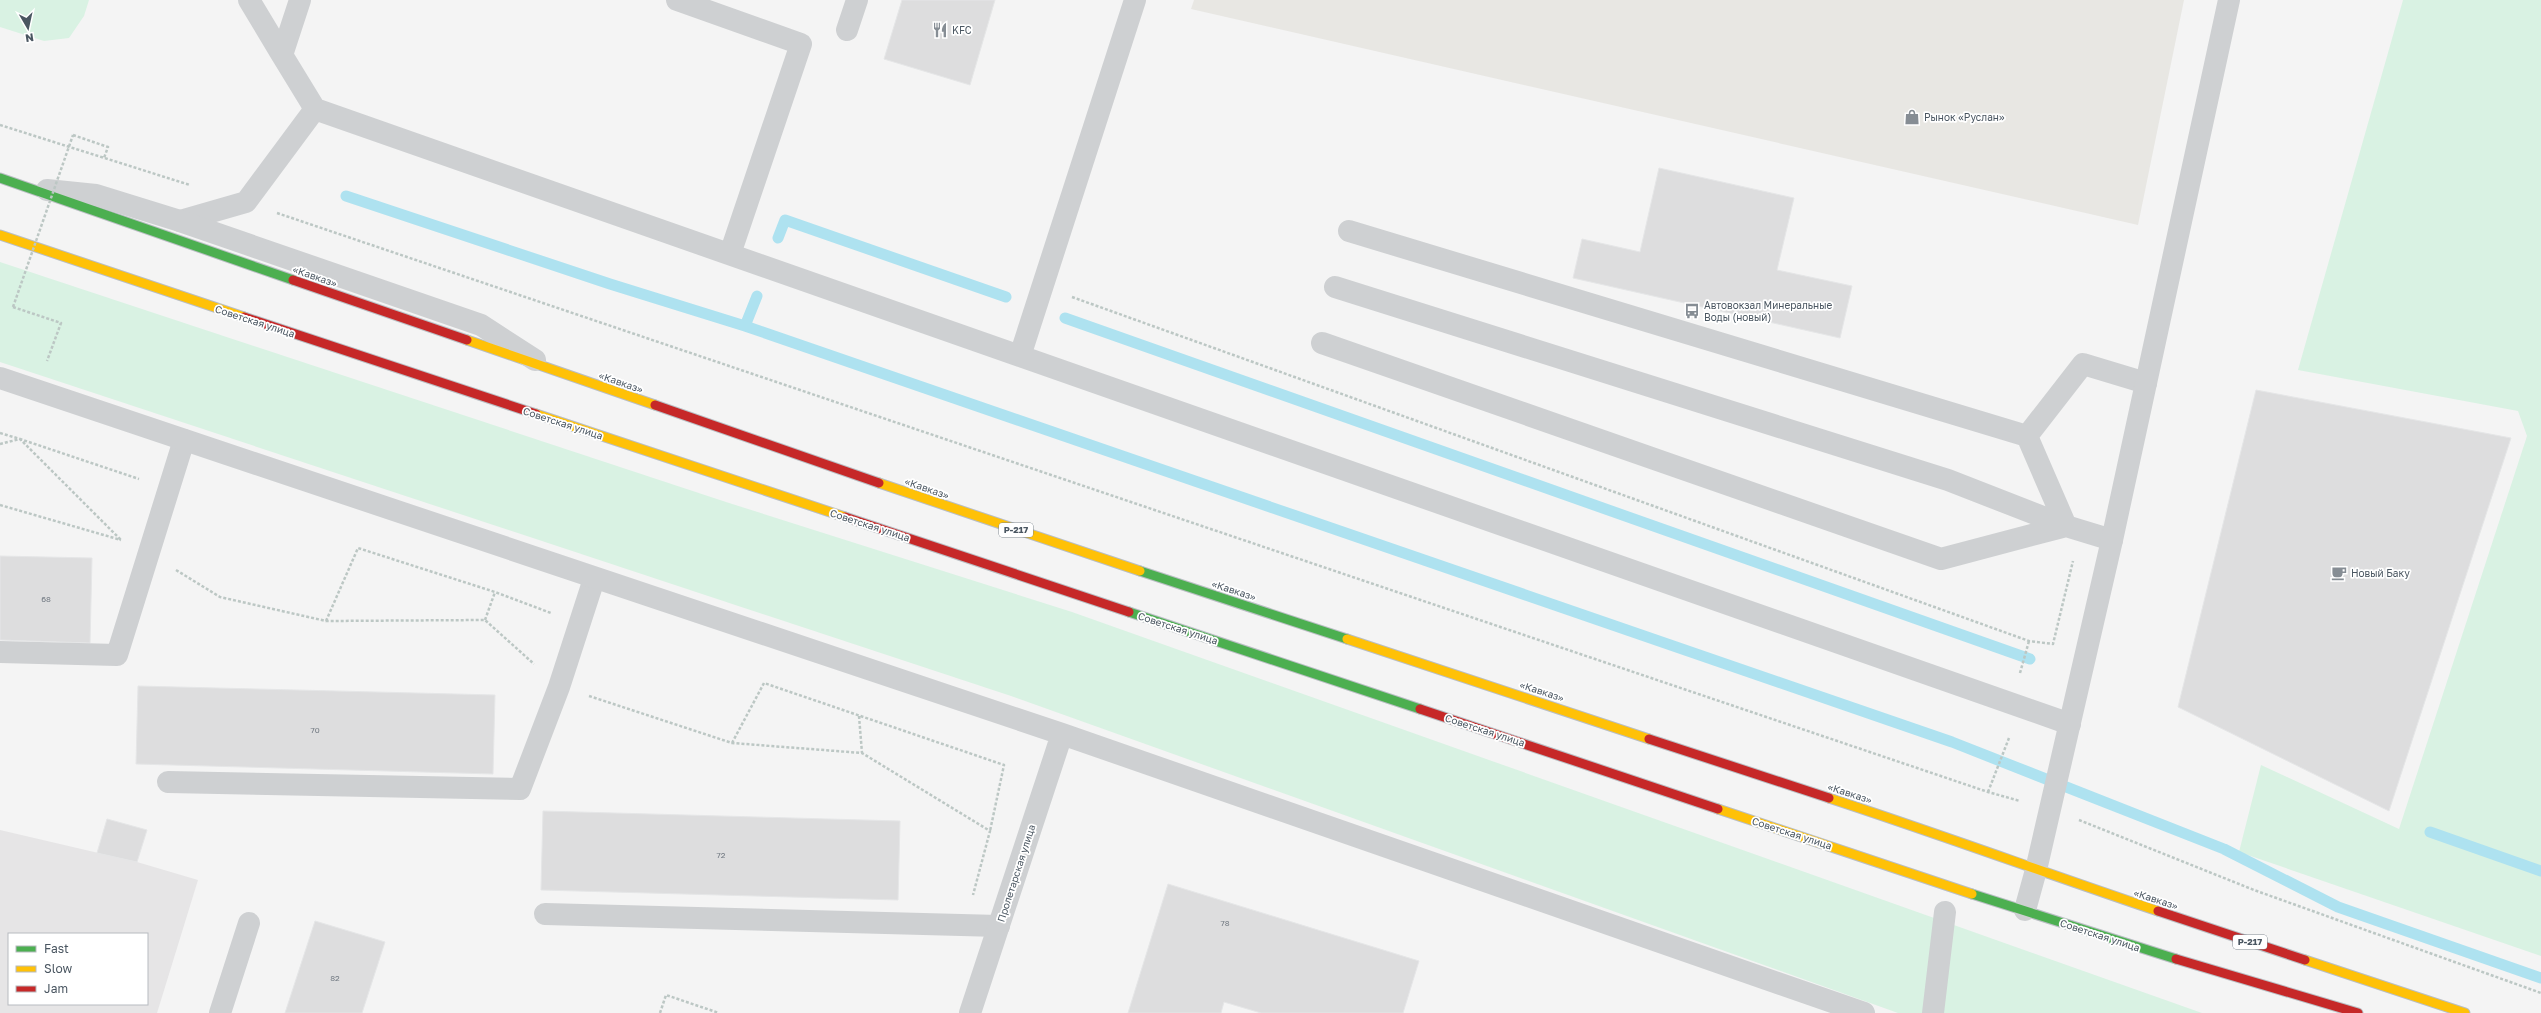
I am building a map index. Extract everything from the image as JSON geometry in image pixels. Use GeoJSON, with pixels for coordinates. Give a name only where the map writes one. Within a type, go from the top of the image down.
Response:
{"type":"FeatureCollection","features":[{"type":"Feature","properties":{"kind":"highway","name":"«Кавказ»"},"geometry":{"type":"LineString","coordinates":[[0,178],[999,524],[1970,844],[2036,870],[2464,1013]]}},
{"type":"Feature","properties":{"kind":"highway","name":"Советская улица"},"geometry":{"type":"LineString","coordinates":[[0,236],[2095,934],[2358,1013]]}},
{"type":"Feature","properties":{"kind":"street"},"geometry":{"type":"LineString","coordinates":[[249,0],[315,109],[2070,724]]}},
{"type":"Feature","properties":{"kind":"street"},"geometry":{"type":"LineString","coordinates":[[282,55],[300,0]]}},
{"type":"Feature","properties":{"kind":"street"},"geometry":{"type":"LineString","coordinates":[[677,0],[801,44],[730,254]]}},
{"type":"Feature","properties":{"kind":"street"},"geometry":{"type":"LineString","coordinates":[[847,30],[857,0]]}},
{"type":"Feature","properties":{"kind":"street"},"geometry":{"type":"LineString","coordinates":[[1020,356],[1134,0]]}},
{"type":"Feature","properties":{"kind":"street"},"geometry":{"type":"LineString","coordinates":[[2025,910],[2036,870],[2112,540],[2229,0]]}},
{"type":"Feature","properties":{"kind":"street"},"geometry":{"type":"LineString","coordinates":[[180,221],[246,202],[315,109]]}},
{"type":"Feature","properties":{"kind":"street"},"geometry":{"type":"LineString","coordinates":[[30,188],[96,195],[180,221],[481,325],[549,369]]}},
{"type":"Feature","properties":{"kind":"street"},"geometry":{"type":"LineString","coordinates":[[1349,231],[2027,436],[2066,526]]}},
{"type":"Feature","properties":{"kind":"street"},"geometry":{"type":"LineString","coordinates":[[1335,287],[1948,480],[2066,526],[2112,540]]}},
{"type":"Feature","properties":{"kind":"street"},"geometry":{"type":"LineString","coordinates":[[1322,343],[1941,559],[2066,526]]}},
{"type":"Feature","properties":{"kind":"street"},"geometry":{"type":"LineString","coordinates":[[2027,436],[2084,364],[2146,383]]}},
{"type":"Feature","properties":{"kind":"street"},"geometry":{"type":"LineString","coordinates":[[0,378],[594,579],[1062,734],[1864,1013]]}},
{"type":"Feature","properties":{"kind":"street"},"geometry":{"type":"LineString","coordinates":[[0,652],[117,655],[184,440]]}},
{"type":"Feature","properties":{"kind":"street"},"geometry":{"type":"LineString","coordinates":[[168,782],[520,789],[559,686],[594,579]]}},
{"type":"Feature","properties":{"kind":"street","name":"Пролетарская улица"},"geometry":{"type":"LineString","coordinates":[[970,1013],[1062,734]]}},
{"type":"Feature","properties":{"kind":"street"},"geometry":{"type":"LineString","coordinates":[[1933,1013],[1945,912]]}},
{"type":"Feature","properties":{"kind":"street"},"geometry":{"type":"LineString","coordinates":[[545,914],[999,926]]}},
{"type":"Feature","properties":{"kind":"street"},"geometry":{"type":"LineString","coordinates":[[220,1013],[249,923]]}},
{"type":"Feature","properties":{"kind":"path"},"geometry":{"type":"LineString","coordinates":[[0,126],[194,186]]}},
{"type":"Feature","properties":{"kind":"path"},"geometry":{"type":"LineString","coordinates":[[36,391],[61,323],[13,307],[73,135],[108,147],[104,158]]}},
{"type":"Feature","properties":{"kind":"path"},"geometry":{"type":"LineString","coordinates":[[246,202],[1988,792],[2050,809],[2254,890],[2541,993]]}},
{"type":"Feature","properties":{"kind":"path"},"geometry":{"type":"LineString","coordinates":[[1042,286],[2029,641],[2018,679]]}},
{"type":"Feature","properties":{"kind":"path"},"geometry":{"type":"LineString","coordinates":[[0,433],[169,489]]}},
{"type":"Feature","properties":{"kind":"path"},"geometry":{"type":"LineString","coordinates":[[0,444],[20,439]]}},
{"type":"Feature","properties":{"kind":"path"},"geometry":{"type":"LineString","coordinates":[[20,439],[121,540]]}},
{"type":"Feature","properties":{"kind":"path"},"geometry":{"type":"LineString","coordinates":[[326,621],[358,548],[495,592],[580,624]]}},
{"type":"Feature","properties":{"kind":"path"},"geometry":{"type":"LineString","coordinates":[[485,620],[495,592]]}},
{"type":"Feature","properties":{"kind":"path"},"geometry":{"type":"LineString","coordinates":[[732,743],[764,683],[1004,765],[990,831]]}},
{"type":"Feature","properties":{"kind":"path"},"geometry":{"type":"LineString","coordinates":[[860,716],[862,753]]}},
{"type":"Feature","properties":{"kind":"path"},"geometry":{"type":"LineString","coordinates":[[1988,792],[2009,738]]}},
{"type":"Feature","properties":{"kind":"path"},"geometry":{"type":"LineString","coordinates":[[660,1013],[666,995],[720,1013]]}},
{"type":"Feature","properties":{"kind":"shaded area","name":"Рынок «Руслан»"},"geometry":{"type":"Polygon","coordinates":[[[1194,0],[2184,0],[2138,225],[1191,9],[1194,0]]]}},
{"type":"Feature","properties":{"kind":"shaded area"},"geometry":{"type":"Polygon","coordinates":[[[0,830],[137,862],[198,880],[157,1013],[0,1013],[0,830]]]}},
{"type":"Feature","properties":{"kind":"green space"},"geometry":{"type":"Polygon","coordinates":[[[0,0],[89,0],[84,16],[69,38],[44,41],[0,27],[0,0]]]}},
{"type":"Feature","properties":{"kind":"green space"},"geometry":{"type":"Polygon","coordinates":[[[2403,0],[2541,0],[2541,956],[2239,852],[2261,765],[2399,829],[2527,436],[2518,411],[2298,370],[2403,0]]]}},
{"type":"Feature","properties":{"kind":"green space"},"geometry":{"type":"Polygon","coordinates":[[[0,262],[726,502],[1072,612],[2202,1013],[1898,1013],[1011,696],[0,362],[0,262]]]}},
{"type":"Feature","properties":{"kind":"building","name":"KFC"},"geometry":{"type":"Polygon","coordinates":[[[902,0],[995,0],[970,85],[884,59],[902,0]]]}},
{"type":"Feature","properties":{"kind":"building"},"geometry":{"type":"Polygon","coordinates":[[[1659,168],[1794,198],[1777,270],[1852,286],[1840,338],[1573,278],[1582,239],[1640,252],[1659,168]]]}},
{"type":"Feature","properties":{"kind":"building","name":"Новый Баку"},"geometry":{"type":"Polygon","coordinates":[[[2256,390],[2511,438],[2389,811],[2178,707],[2256,390]]]}},
{"type":"Feature","properties":{"kind":"building"},"geometry":{"type":"Polygon","coordinates":[[[0,556],[92,558],[90,643],[0,640],[0,556]]]}},
{"type":"Feature","properties":{"kind":"building"},"geometry":{"type":"Polygon","coordinates":[[[138,686],[495,695],[493,774],[136,764],[138,686]]]}},
{"type":"Feature","properties":{"kind":"building"},"geometry":{"type":"Polygon","coordinates":[[[543,811],[900,821],[898,900],[541,890],[543,811]]]}},
{"type":"Feature","properties":{"kind":"building"},"geometry":{"type":"Polygon","coordinates":[[[107,819],[147,830],[137,862],[97,853],[107,819]]]}},
{"type":"Feature","properties":{"kind":"building"},"geometry":{"type":"Polygon","coordinates":[[[1168,884],[1419,961],[1403,1013],[1261,1013],[1224,1002],[1221,1013],[1128,1013],[1168,884]]]}},
{"type":"Feature","properties":{"kind":"building"},"geometry":{"type":"Polygon","coordinates":[[[315,921],[385,942],[362,1013],[285,1013],[315,921]]]}},
{"type":"Feature","properties":{"kind":"waterway"},"geometry":{"type":"LineString","coordinates":[[346,196],[610,284],[745,326],[757,296]]}},
{"type":"Feature","properties":{"kind":"waterway"},"geometry":{"type":"LineString","coordinates":[[778,238],[785,220],[1006,297]]}},
{"type":"Feature","properties":{"kind":"waterway"},"geometry":{"type":"LineString","coordinates":[[1065,318],[2030,659]]}},
{"type":"Feature","properties":{"kind":"waterway"},"geometry":{"type":"LineString","coordinates":[[745,326],[1952,742],[2224,849],[2338,907],[2541,978]]}},
{"type":"Feature","properties":{"kind":"waterway"},"geometry":{"type":"LineString","coordinates":[[2430,832],[2541,871]]}},
{"type":"Feature","properties":{"kind":"traffic: fast"},"geometry":{"type":"LineString","coordinates":[[0,178],[293,280]]}},
{"type":"Feature","properties":{"kind":"traffic: fast"},"geometry":{"type":"LineString","coordinates":[[1140,571],[1347,639]]}},
{"type":"Feature","properties":{"kind":"traffic: fast"},"geometry":{"type":"LineString","coordinates":[[1129,612],[1420,709]]}},
{"type":"Feature","properties":{"kind":"traffic: fast"},"geometry":{"type":"LineString","coordinates":[[1972,894],[2176,959]]}},
{"type":"Feature","properties":{"kind":"traffic: slow"},"geometry":{"type":"LineString","coordinates":[[0,235],[244,317]]}},
{"type":"Feature","properties":{"kind":"traffic: slow"},"geometry":{"type":"LineString","coordinates":[[467,340],[655,405]]}},
{"type":"Feature","properties":{"kind":"traffic: slow"},"geometry":{"type":"LineString","coordinates":[[536,414],[845,517]]}},
{"type":"Feature","properties":{"kind":"traffic: slow"},"geometry":{"type":"LineString","coordinates":[[879,483],[1140,571]]}},
{"type":"Feature","properties":{"kind":"traffic: slow"},"geometry":{"type":"LineString","coordinates":[[1347,639],[1649,739]]}},
{"type":"Feature","properties":{"kind":"traffic: slow"},"geometry":{"type":"LineString","coordinates":[[1829,798],[2158,911]]}},
{"type":"Feature","properties":{"kind":"traffic: slow"},"geometry":{"type":"LineString","coordinates":[[1718,809],[1972,894]]}},
{"type":"Feature","properties":{"kind":"traffic: slow"},"geometry":{"type":"LineString","coordinates":[[2305,960],[2465,1013]]}},
{"type":"Feature","properties":{"kind":"traffic: jam"},"geometry":{"type":"LineString","coordinates":[[293,280],[467,340]]}},
{"type":"Feature","properties":{"kind":"traffic: jam"},"geometry":{"type":"LineString","coordinates":[[244,317],[536,414]]}},
{"type":"Feature","properties":{"kind":"traffic: jam"},"geometry":{"type":"LineString","coordinates":[[655,405],[879,483]]}},
{"type":"Feature","properties":{"kind":"traffic: jam"},"geometry":{"type":"LineString","coordinates":[[845,517],[1129,612]]}},
{"type":"Feature","properties":{"kind":"traffic: jam"},"geometry":{"type":"LineString","coordinates":[[1420,709],[1718,809]]}},
{"type":"Feature","properties":{"kind":"traffic: jam"},"geometry":{"type":"LineString","coordinates":[[1649,739],[1829,798]]}},
{"type":"Feature","properties":{"kind":"traffic: jam"},"geometry":{"type":"LineString","coordinates":[[2158,911],[2305,960]]}},
{"type":"Feature","properties":{"kind":"traffic: jam"},"geometry":{"type":"LineString","coordinates":[[2176,959],[2358,1013]]}},
{"type":"Feature","properties":{"kind":"place","name":"KFC"},"geometry":{"type":"Point","coordinates":[940,30]}},
{"type":"Feature","properties":{"kind":"place","name":"Рынок «Руслан»"},"geometry":{"type":"Point","coordinates":[1912,117]}},
{"type":"Feature","properties":{"kind":"place","name":"Автовокзал Минеральные Воды (новый)"},"geometry":{"type":"Point","coordinates":[1692,311]}},
{"type":"Feature","properties":{"kind":"place","name":"Новый Баку"},"geometry":{"type":"Point","coordinates":[2339,573]}}]}
